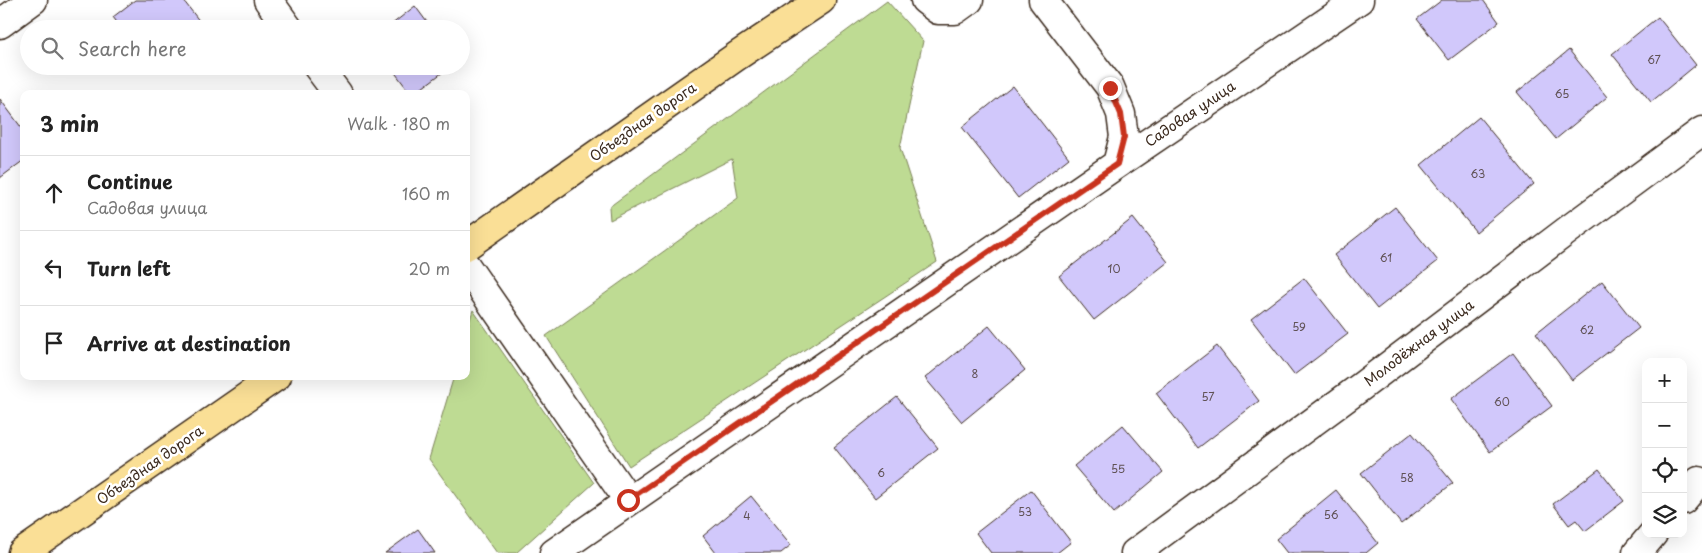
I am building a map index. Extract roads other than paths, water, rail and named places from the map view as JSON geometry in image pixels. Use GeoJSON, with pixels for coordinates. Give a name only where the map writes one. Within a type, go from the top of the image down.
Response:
{"type":"FeatureCollection","features":[{"type":"Feature","properties":{"kind":"main road","name":"Объездная дорога"},"geometry":{"type":"LineString","coordinates":[[470,243],[737,56],[821,0]]}},
{"type":"Feature","properties":{"kind":"main road","name":"Объездная дорога"},"geometry":{"type":"LineString","coordinates":[[22,553],[51,543],[272,380]]}},
{"type":"Feature","properties":{"kind":"street"},"geometry":{"type":"LineString","coordinates":[[0,24],[33,0]]}},
{"type":"Feature","properties":{"kind":"street"},"geometry":{"type":"LineString","coordinates":[[268,0],[282,20]]}},
{"type":"Feature","properties":{"kind":"street"},"geometry":{"type":"LineString","coordinates":[[925,0],[938,10],[955,10],[969,0]]}},
{"type":"Feature","properties":{"kind":"street"},"geometry":{"type":"LineString","coordinates":[[1043,0],[1110,88],[1121,114],[1124,137],[1117,164]]}},
{"type":"Feature","properties":{"kind":"street","name":"Садовая улица"},"geometry":{"type":"LineString","coordinates":[[554,553],[628,500],[1117,164],[1359,0]]}},
{"type":"Feature","properties":{"kind":"street"},"geometry":{"type":"LineString","coordinates":[[324,75],[335,90]]}},
{"type":"Feature","properties":{"kind":"street","name":"Молодёжная улица"},"geometry":{"type":"LineString","coordinates":[[1135,553],[1362,386],[1702,131]]}},
{"type":"Feature","properties":{"kind":"street"},"geometry":{"type":"LineString","coordinates":[[470,272],[628,500]]}},
{"type":"Feature","properties":{"kind":"street"},"geometry":{"type":"LineString","coordinates":[[1637,553],[1650,538]]}}]}
